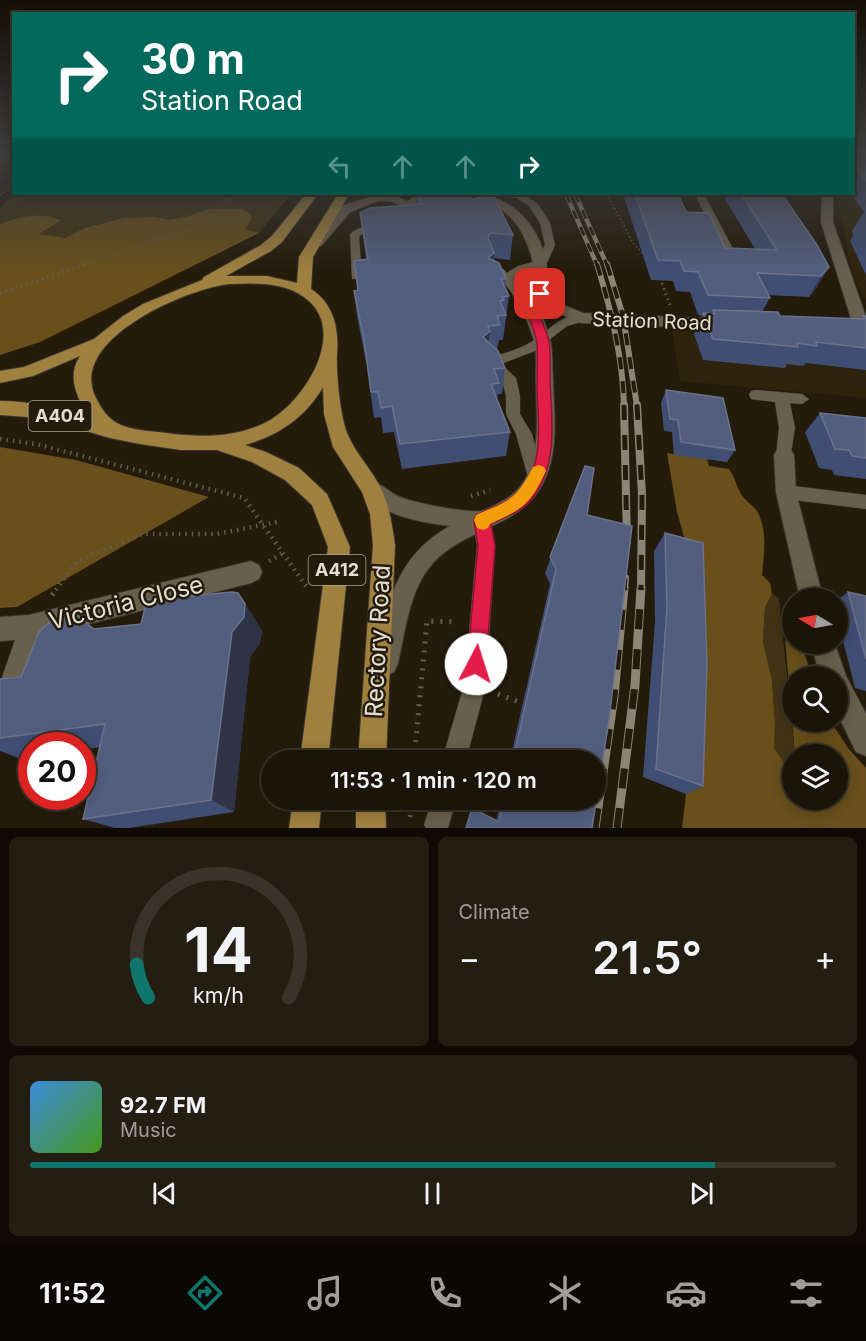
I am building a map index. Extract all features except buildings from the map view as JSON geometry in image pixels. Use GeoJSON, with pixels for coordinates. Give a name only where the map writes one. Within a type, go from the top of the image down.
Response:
{"type":"FeatureCollection","features":[{"type":"Feature","properties":{"kind":"main road"},"geometry":{"type":"LineString","coordinates":[[202,284],[229,280],[261,280],[304,291],[321,306],[331,328],[330,354],[315,388],[299,407],[279,424],[250,436],[218,444],[185,443],[118,433],[98,417],[84,391],[81,376],[86,358],[97,343],[141,313],[166,299],[202,284],[266,248],[277,239],[311,195]]}},
{"type":"Feature","properties":{"kind":"main road"},"geometry":{"type":"LineString","coordinates":[[304,291],[306,257],[342,195]]}},
{"type":"Feature","properties":{"kind":"main road","name":"A404"},"geometry":{"type":"LineString","coordinates":[[0,377],[27,372],[97,343]]}},
{"type":"Feature","properties":{"kind":"main road","name":"Rectory Road"},"geometry":{"type":"LineString","coordinates":[[330,354],[333,414],[342,447],[371,489],[380,514],[384,545],[372,750]]}},
{"type":"Feature","properties":{"kind":"main road","name":"A404"},"geometry":{"type":"LineString","coordinates":[[0,408],[13,407],[47,412],[118,433]]}},
{"type":"Feature","properties":{"kind":"main road","name":"A412"},"geometry":{"type":"LineString","coordinates":[[218,444],[259,457],[291,474],[320,500],[339,547],[315,750]]}},
{"type":"Feature","properties":{"kind":"main road"},"geometry":{"type":"LineString","coordinates":[[304,828],[307,810]]}},
{"type":"Feature","properties":{"kind":"main road"},"geometry":{"type":"LineString","coordinates":[[371,810],[371,828]]}},
{"type":"Feature","properties":{"kind":"street"},"geometry":{"type":"LineString","coordinates":[[311,248],[341,213],[385,195]]}},
{"type":"Feature","properties":{"kind":"street"},"geometry":{"type":"LineString","coordinates":[[827,195],[827,222],[857,327]]}},
{"type":"Feature","properties":{"kind":"street"},"geometry":{"type":"LineString","coordinates":[[374,702],[400,607],[418,565],[434,548],[482,520],[516,504],[528,493],[536,477],[545,445],[543,341],[534,322],[535,302],[540,294],[541,263],[522,222],[501,196]]}},
{"type":"Feature","properties":{"kind":"street"},"geometry":{"type":"LineString","coordinates":[[540,294],[556,307],[581,318]]}},
{"type":"Feature","properties":{"kind":"street","name":"Station Road"},"geometry":{"type":"LineString","coordinates":[[581,318],[734,324]]}},
{"type":"Feature","properties":{"kind":"street"},"geometry":{"type":"LineString","coordinates":[[784,455],[786,492],[810,588]]}},
{"type":"Feature","properties":{"kind":"street"},"geometry":{"type":"LineString","coordinates":[[371,489],[394,505],[418,511],[482,520]]}},
{"type":"Feature","properties":{"kind":"street","name":"Victoria Close"},"geometry":{"type":"LineString","coordinates":[[0,629],[29,627],[251,572]]}},
{"type":"Feature","properties":{"kind":"street"},"geometry":{"type":"LineString","coordinates":[[848,707],[866,742]]}},
{"type":"Feature","properties":{"kind":"lane"},"geometry":{"type":"LineString","coordinates":[[356,277],[354,236],[356,233],[368,227],[399,222],[410,213],[410,206],[416,198],[424,195]]}},
{"type":"Feature","properties":{"kind":"lane"},"geometry":{"type":"LineString","coordinates":[[500,280],[522,268],[541,263],[550,245],[545,223],[533,204],[519,195],[501,196]]}},
{"type":"Feature","properties":{"kind":"lane"},"geometry":{"type":"LineString","coordinates":[[700,195],[734,262]]}},
{"type":"Feature","properties":{"kind":"lane"},"geometry":{"type":"LineString","coordinates":[[374,198],[395,199],[410,206]]}},
{"type":"Feature","properties":{"kind":"lane"},"geometry":{"type":"LineString","coordinates":[[522,268],[494,261],[500,280],[519,292],[522,305],[534,322]]}},
{"type":"Feature","properties":{"kind":"lane"},"geometry":{"type":"LineString","coordinates":[[536,477],[524,434],[513,414],[513,396],[509,378],[490,362],[512,356],[543,341],[556,326],[567,319],[581,318]]}},
{"type":"Feature","properties":{"kind":"lane"},"geometry":{"type":"LineString","coordinates":[[756,395],[802,399]]}},
{"type":"Feature","properties":{"kind":"lane"},"geometry":{"type":"LineString","coordinates":[[781,397],[787,428],[784,455]]}},
{"type":"Feature","properties":{"kind":"lane"},"geometry":{"type":"LineString","coordinates":[[786,492],[866,502]]}},
{"type":"Feature","properties":{"kind":"lane"},"geometry":{"type":"LineString","coordinates":[[457,750],[475,685],[486,546],[482,520]]}},
{"type":"Feature","properties":{"kind":"lane"},"geometry":{"type":"LineString","coordinates":[[0,716],[29,627]]}},
{"type":"Feature","properties":{"kind":"lane"},"geometry":{"type":"LineString","coordinates":[[437,825],[441,810]]}},
{"type":"Feature","properties":{"kind":"path"},"geometry":{"type":"LineString","coordinates":[[0,293],[197,226],[235,195]]}},
{"type":"Feature","properties":{"kind":"path"},"geometry":{"type":"LineString","coordinates":[[608,195],[633,243],[644,256],[654,260]]}},
{"type":"Feature","properties":{"kind":"path"},"geometry":{"type":"LineString","coordinates":[[657,270],[672,309]]}},
{"type":"Feature","properties":{"kind":"path"},"geometry":{"type":"LineString","coordinates":[[0,439],[36,444],[244,498],[309,590],[308,602]]}},
{"type":"Feature","properties":{"kind":"path"},"geometry":{"type":"LineString","coordinates":[[29,627],[77,561],[142,534],[217,534],[277,522]]}},
{"type":"Feature","properties":{"kind":"path"},"geometry":{"type":"LineString","coordinates":[[415,750],[427,621],[480,624]]}},
{"type":"Feature","properties":{"kind":"path"},"geometry":{"type":"LineString","coordinates":[[522,704],[533,708]]}},
{"type":"Feature","properties":{"kind":"shaded area"},"geometry":{"type":"Polygon","coordinates":[[[15,195],[290,195],[259,233],[40,342],[0,355],[0,208],[15,195]]]}},
{"type":"Feature","properties":{"kind":"shaded area"},"geometry":{"type":"Polygon","coordinates":[[[837,195],[866,195],[866,300],[852,275],[837,195]]]}},
{"type":"Feature","properties":{"kind":"shaded area"},"geometry":{"type":"Polygon","coordinates":[[[208,209],[242,209],[251,214],[251,221],[245,229],[259,233],[40,342],[0,355],[0,224],[30,216],[46,216],[61,220],[39,234],[65,238],[85,228],[124,218],[155,217],[169,220],[208,209]]]}},
{"type":"Feature","properties":{"kind":"shaded area"},"geometry":{"type":"Polygon","coordinates":[[[672,330],[866,338],[866,398],[680,381],[672,330]]]}},
{"type":"Feature","properties":{"kind":"shaded area"},"geometry":{"type":"Polygon","coordinates":[[[0,447],[76,460],[209,497],[17,607],[0,608],[0,447]]]}},
{"type":"Feature","properties":{"kind":"shaded area"},"geometry":{"type":"Polygon","coordinates":[[[667,453],[707,459],[709,466],[729,469],[741,494],[757,511],[764,535],[762,575],[770,583],[772,594],[765,607],[763,642],[772,680],[774,748],[782,760],[782,810],[848,810],[848,748],[866,768],[866,828],[682,828],[686,794],[691,561],[677,512],[667,453]]]}},
{"type":"Feature","properties":{"kind":"shaded area"},"geometry":{"type":"Polygon","coordinates":[[[772,594],[779,598],[782,654],[785,654],[786,666],[782,666],[782,732],[793,732],[794,744],[782,744],[782,760],[774,748],[772,680],[763,642],[765,607],[772,594]]]}},
{"type":"Feature","properties":{"kind":"shaded area"},"geometry":{"type":"Polygon","coordinates":[[[786,654],[805,655],[809,666],[787,666],[786,654]]]}},
{"type":"Feature","properties":{"kind":"shaded area"},"geometry":{"type":"Polygon","coordinates":[[[793,732],[838,732],[845,744],[794,744],[793,732]]]}},
{"type":"Feature","properties":{"kind":"railway"},"geometry":{"type":"LineString","coordinates":[[566,195],[597,265]]}},
{"type":"Feature","properties":{"kind":"railway"},"geometry":{"type":"LineString","coordinates":[[575,195],[607,265]]}},
{"type":"Feature","properties":{"kind":"railway"},"geometry":{"type":"LineString","coordinates":[[597,264],[615,334],[624,406]]}},
{"type":"Feature","properties":{"kind":"railway"},"geometry":{"type":"LineString","coordinates":[[607,264],[623,316],[637,406]]}},
{"type":"Feature","properties":{"kind":"railway"},"geometry":{"type":"LineString","coordinates":[[624,405],[627,542]]}},
{"type":"Feature","properties":{"kind":"railway"},"geometry":{"type":"LineString","coordinates":[[637,405],[642,495],[641,590]]}},
{"type":"Feature","properties":{"kind":"railway"},"geometry":{"type":"LineString","coordinates":[[624,590],[625,578]]}},
{"type":"Feature","properties":{"kind":"railway"},"geometry":{"type":"LineString","coordinates":[[595,828],[614,696],[624,588]]}},
{"type":"Feature","properties":{"kind":"railway"},"geometry":{"type":"LineString","coordinates":[[617,828],[635,685],[641,588]]}},
{"type":"Feature","properties":{"kind":"slow traffic"},"geometry":{"type":"LineString","coordinates":[[483,523],[482,520],[516,504],[528,493],[539,471]]}},
{"type":"Feature","properties":{"kind":"route"},"geometry":{"type":"LineString","coordinates":[[476,664],[486,546],[482,520],[516,504],[528,493],[541,466],[545,445],[543,341],[534,322],[535,302],[540,294]]}}]}
